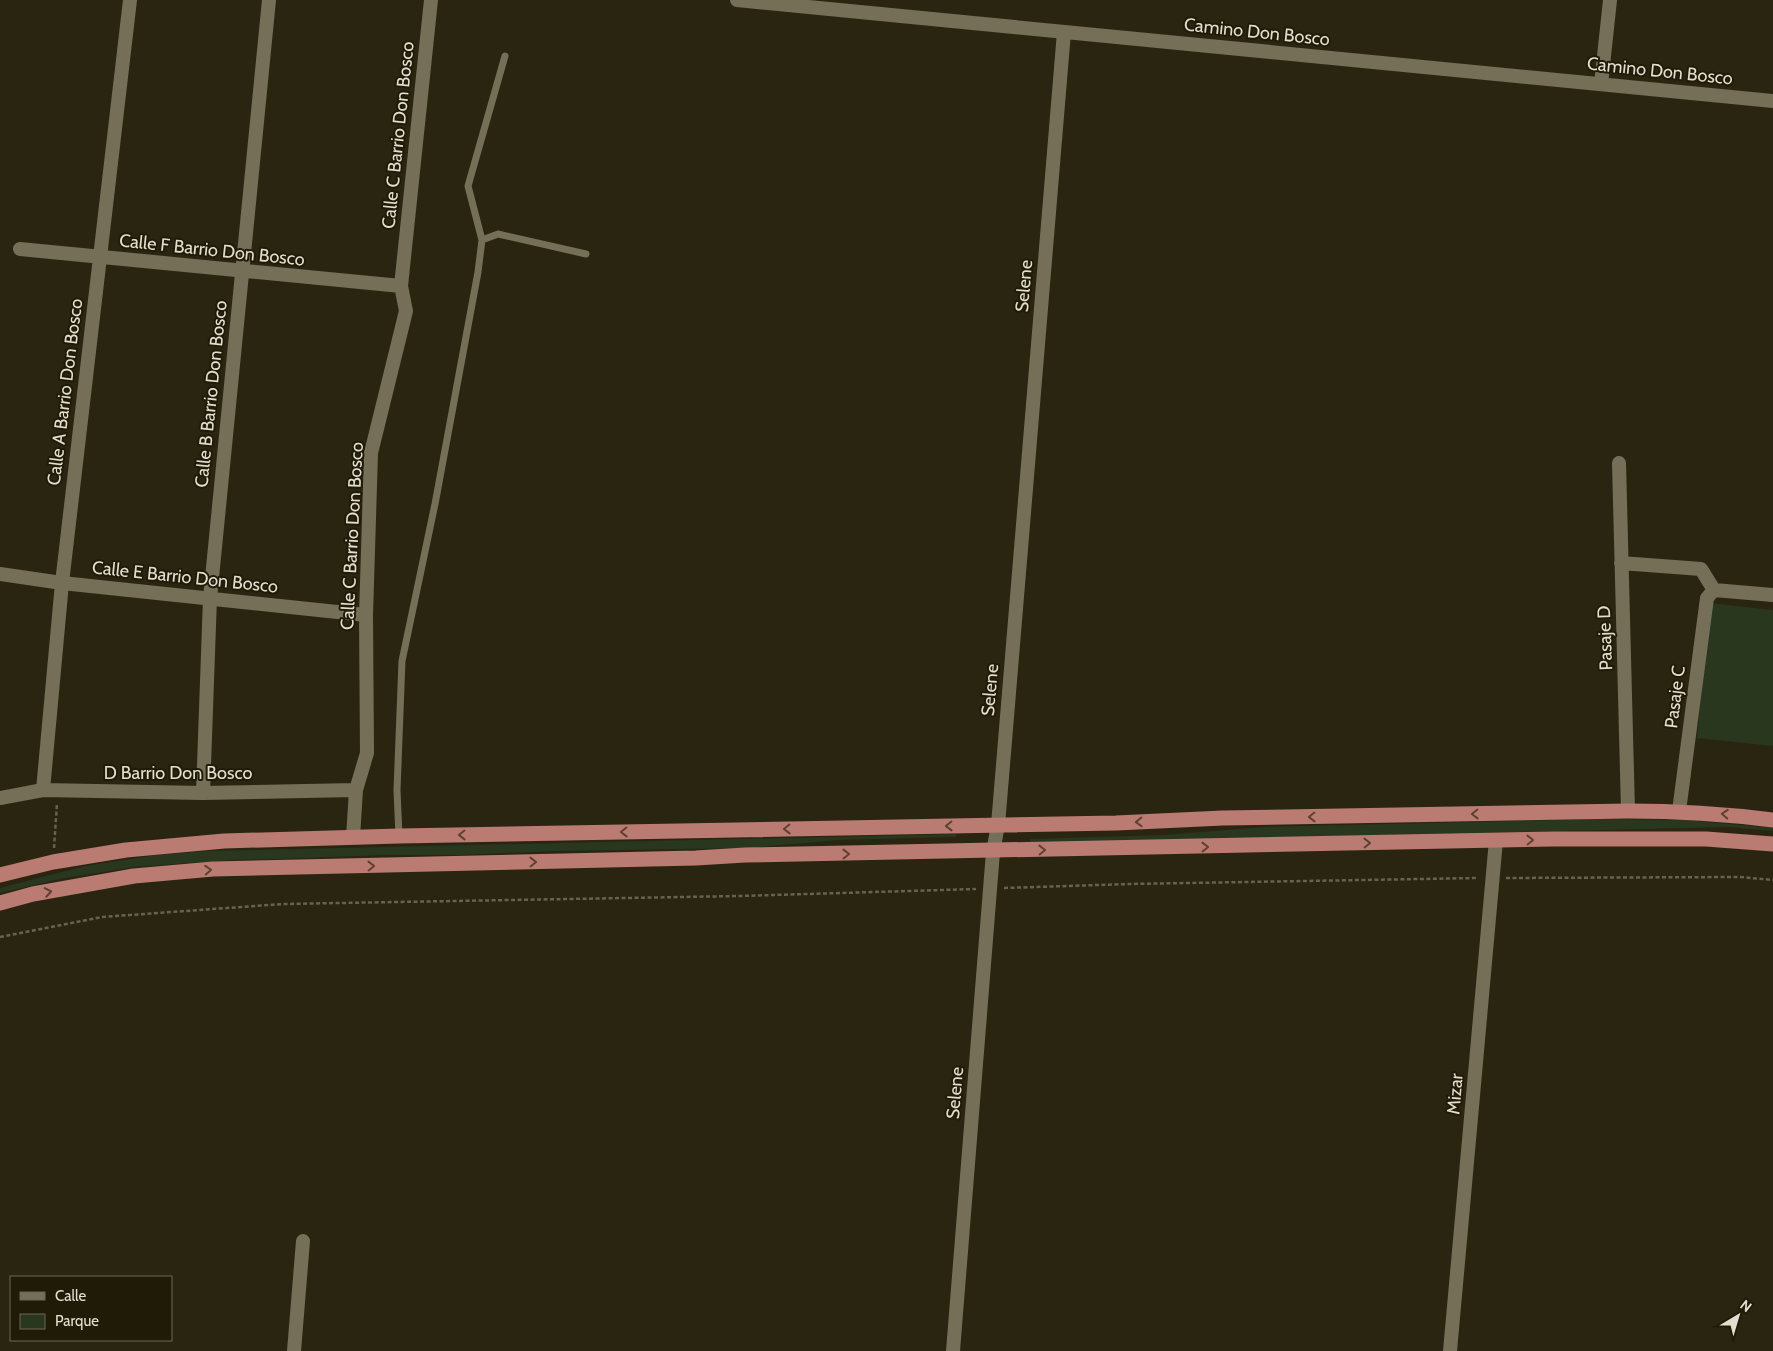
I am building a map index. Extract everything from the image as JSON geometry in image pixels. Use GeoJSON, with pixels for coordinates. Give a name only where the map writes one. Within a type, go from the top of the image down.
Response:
{"type":"FeatureCollection","features":[{"type":"Feature","properties":{"kind":"highway"},"geometry":{"type":"LineString","coordinates":[[0,876],[53,862],[126,850],[224,841],[1116,823],[1223,818],[1628,811],[1679,811],[1773,820]]}},
{"type":"Feature","properties":{"kind":"highway"},"geometry":{"type":"LineString","coordinates":[[0,903],[33,894],[134,876],[214,870],[696,858],[745,855],[994,852],[1496,840],[1706,839],[1773,844]]}},
{"type":"Feature","properties":{"kind":"street","name":"Calle A Barrio Don Bosco"},"geometry":{"type":"LineString","coordinates":[[43,790],[62,583],[130,0]]}},
{"type":"Feature","properties":{"kind":"street","name":"Calle B Barrio Don Bosco"},"geometry":{"type":"LineString","coordinates":[[203,793],[210,598],[269,0]]}},
{"type":"Feature","properties":{"kind":"street","name":"Calle C Barrio Don Bosco"},"geometry":{"type":"LineString","coordinates":[[353,837],[356,790],[367,753],[366,615],[371,453],[406,311],[401,286],[431,0]]}},
{"type":"Feature","properties":{"kind":"street","name":"Camino Don Bosco"},"geometry":{"type":"LineString","coordinates":[[736,0],[1773,101]]}},
{"type":"Feature","properties":{"kind":"street"},"geometry":{"type":"LineString","coordinates":[[1601,84],[1610,0]]}},
{"type":"Feature","properties":{"kind":"street","name":"Selene"},"geometry":{"type":"LineString","coordinates":[[953,1351],[990,889],[998,825],[1064,32]]}},
{"type":"Feature","properties":{"kind":"street","name":"Calle F Barrio Don Bosco"},"geometry":{"type":"LineString","coordinates":[[20,249],[401,286]]}},
{"type":"Feature","properties":{"kind":"street","name":"Pasaje D"},"geometry":{"type":"LineString","coordinates":[[1619,463],[1628,811]]}},
{"type":"Feature","properties":{"kind":"street"},"geometry":{"type":"LineString","coordinates":[[1621,563],[1701,569],[1714,590],[1773,595]]}},
{"type":"Feature","properties":{"kind":"street","name":"Calle E Barrio Don Bosco"},"geometry":{"type":"LineString","coordinates":[[0,574],[62,583],[366,615]]}},
{"type":"Feature","properties":{"kind":"street","name":"Pasaje C"},"geometry":{"type":"LineString","coordinates":[[1679,811],[1707,598],[1714,590]]}},
{"type":"Feature","properties":{"kind":"street","name":"D Barrio Don Bosco"},"geometry":{"type":"LineString","coordinates":[[0,798],[43,790],[203,793],[356,790]]}},
{"type":"Feature","properties":{"kind":"street","name":"Mizar"},"geometry":{"type":"LineString","coordinates":[[1450,1351],[1496,840]]}},
{"type":"Feature","properties":{"kind":"street"},"geometry":{"type":"LineString","coordinates":[[294,1351],[303,1241]]}},
{"type":"Feature","properties":{"kind":"lane"},"geometry":{"type":"LineString","coordinates":[[399,836],[397,790],[402,661],[435,504],[482,240],[468,186],[505,56]]}},
{"type":"Feature","properties":{"kind":"lane"},"geometry":{"type":"LineString","coordinates":[[482,240],[498,234],[586,254]]}},
{"type":"Feature","properties":{"kind":"path"},"geometry":{"type":"LineString","coordinates":[[53,862],[57,791]]}},
{"type":"Feature","properties":{"kind":"path"},"geometry":{"type":"LineString","coordinates":[[0,936],[102,917],[283,904],[640,898],[1130,884],[1494,878],[1740,877],[1773,880]]}},
{"type":"Feature","properties":{"kind":"green space"},"geometry":{"type":"Polygon","coordinates":[[[1710,603],[1773,610],[1773,746],[1697,738],[1710,603]]]}},
{"type":"Feature","properties":{"kind":"green space"},"geometry":{"type":"Polygon","coordinates":[[[1598,819],[1686,820],[1773,828],[1773,831],[1730,827],[1030,843],[1030,839],[1164,835],[1264,827],[1598,819]]]}},
{"type":"Feature","properties":{"kind":"green space"},"geometry":{"type":"Polygon","coordinates":[[[956,834],[956,837],[838,840],[748,848],[553,851],[232,860],[134,867],[60,879],[0,893],[0,888],[85,866],[156,855],[207,851],[956,834]]]}}]}
